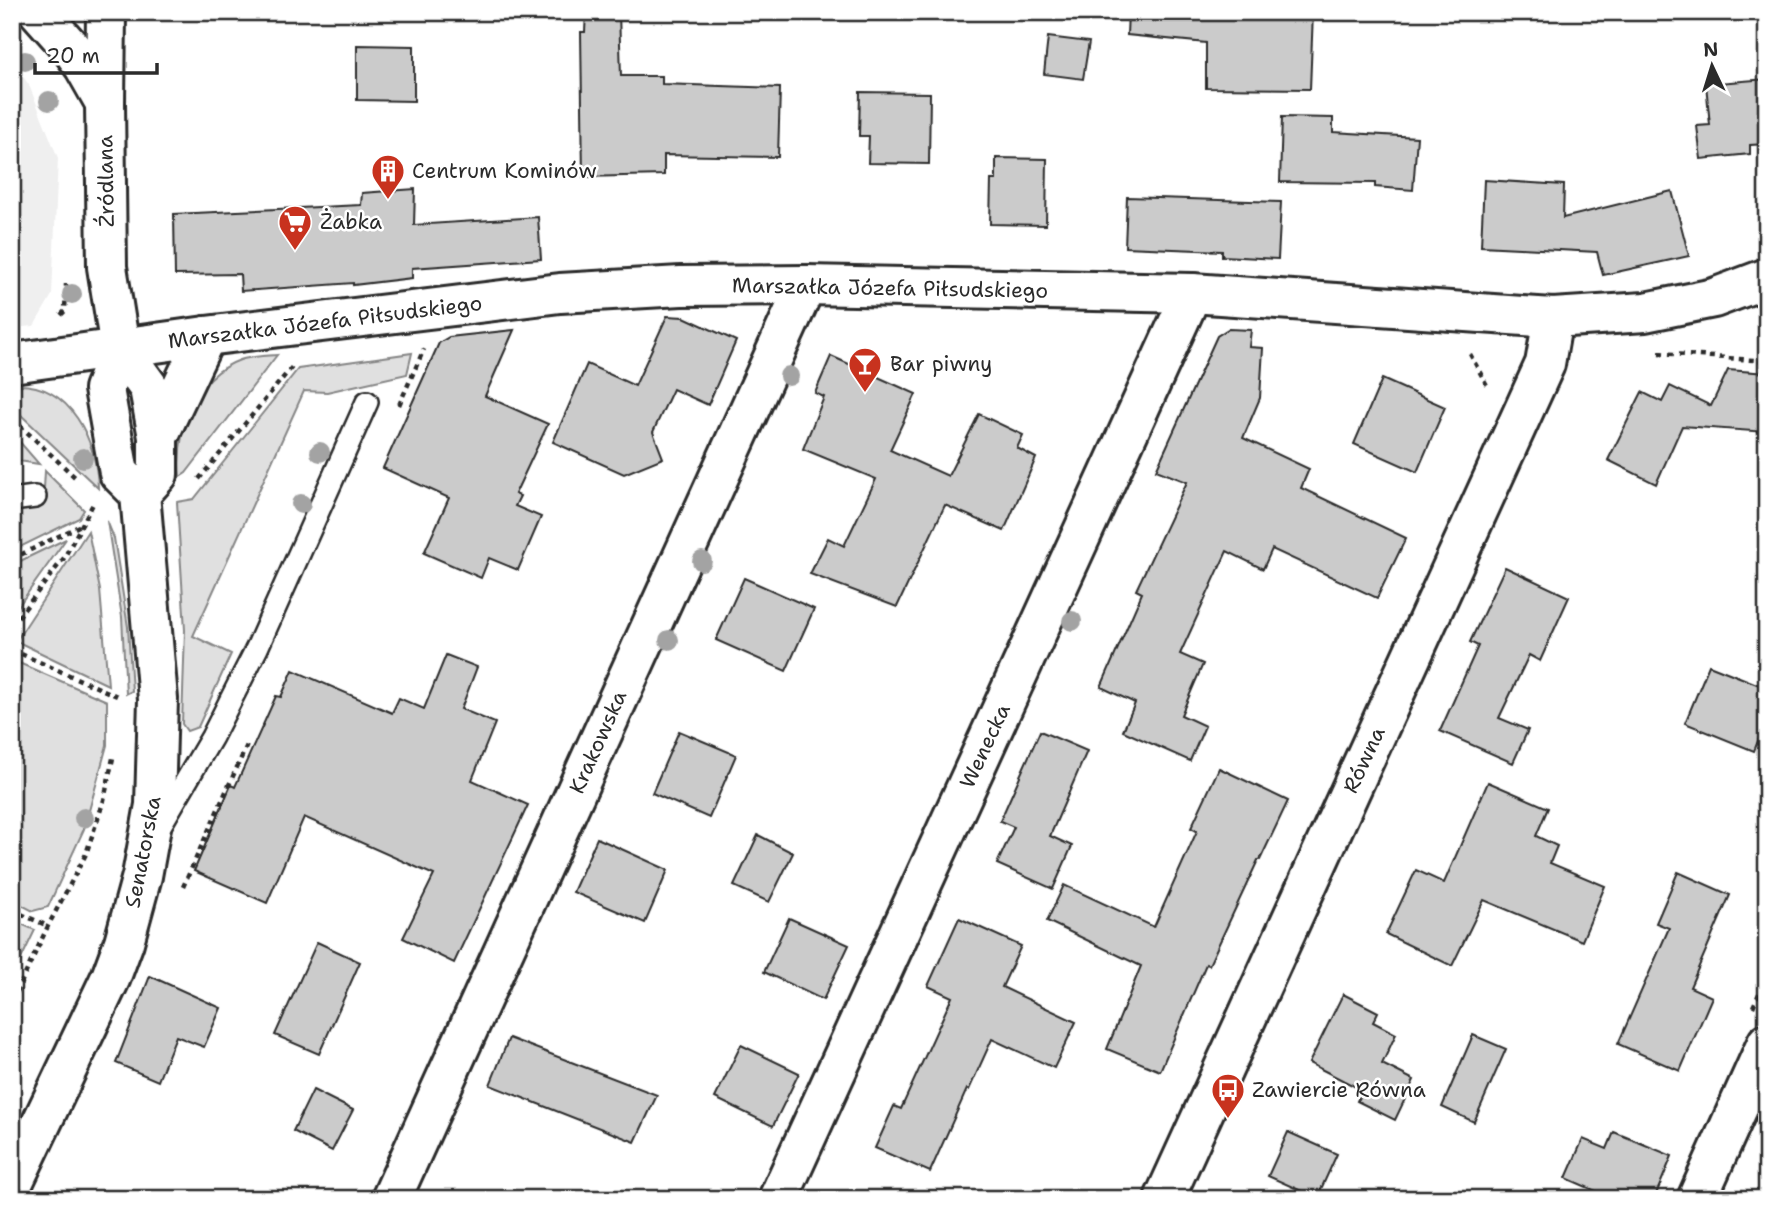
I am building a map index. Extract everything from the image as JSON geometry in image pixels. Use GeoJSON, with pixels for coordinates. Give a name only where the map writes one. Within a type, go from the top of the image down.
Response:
{"type":"FeatureCollection","features":[{"type":"Feature","properties":{"kind":"street"},"geometry":{"type":"LineString","coordinates":[[39,12],[71,48],[105,103]]}},
{"type":"Feature","properties":{"kind":"street","name":"Źródlana"},"geometry":{"type":"LineString","coordinates":[[106,12],[107,267],[120,348]]}},
{"type":"Feature","properties":{"kind":"street","name":"Marszałka Józefa Piłsudskiego"},"geometry":{"type":"LineString","coordinates":[[12,363],[206,336],[560,293],[681,286],[806,285],[1192,293],[1553,318],[1645,312],[1714,298],[1767,278]]}},
{"type":"Feature","properties":{"kind":"street","name":"Krakowska"},"geometry":{"type":"LineString","coordinates":[[391,1199],[806,285]]}},
{"type":"Feature","properties":{"kind":"street","name":"Wenecka"},"geometry":{"type":"LineString","coordinates":[[778,1199],[1192,293]]}},
{"type":"Feature","properties":{"kind":"street","name":"Równa"},"geometry":{"type":"LineString","coordinates":[[1164,1199],[1545,364],[1553,318]]}},
{"type":"Feature","properties":{"kind":"street"},"geometry":{"type":"LineString","coordinates":[[158,437],[206,336]]}},
{"type":"Feature","properties":{"kind":"street"},"geometry":{"type":"LineString","coordinates":[[120,348],[149,387],[158,437],[158,474],[140,494],[120,473],[104,389],[120,348]]}},
{"type":"Feature","properties":{"kind":"street","name":"Senatorska"},"geometry":{"type":"LineString","coordinates":[[12,1185],[111,976],[124,942],[148,846],[155,805],[158,699],[140,494]]}},
{"type":"Feature","properties":{"kind":"street"},"geometry":{"type":"LineString","coordinates":[[1697,1199],[1767,1043]]}},
{"type":"Feature","properties":{"kind":"lane"},"geometry":{"type":"LineString","coordinates":[[148,846],[212,737],[257,649],[367,402]]}},
{"type":"Feature","properties":{"kind":"lane"},"geometry":{"type":"LineString","coordinates":[[12,500],[35,497]]}},
{"type":"Feature","properties":{"kind":"path"},"geometry":{"type":"LineString","coordinates":[[55,320],[65,311],[66,278]]}},
{"type":"Feature","properties":{"kind":"path"},"geometry":{"type":"LineString","coordinates":[[191,489],[292,367]]}},
{"type":"Feature","properties":{"kind":"path"},"geometry":{"type":"LineString","coordinates":[[12,420],[78,480]]}},
{"type":"Feature","properties":{"kind":"path"},"geometry":{"type":"LineString","coordinates":[[12,625],[64,558],[97,497]]}},
{"type":"Feature","properties":{"kind":"path"},"geometry":{"type":"LineString","coordinates":[[12,559],[82,525]]}},
{"type":"Feature","properties":{"kind":"path"},"geometry":{"type":"LineString","coordinates":[[12,650],[117,696]]}},
{"type":"Feature","properties":{"kind":"path"},"geometry":{"type":"LineString","coordinates":[[12,1002],[86,853],[104,800],[115,748]]}},
{"type":"Feature","properties":{"kind":"path"},"geometry":{"type":"LineString","coordinates":[[12,910],[48,926]]}},
{"type":"Feature","properties":{"kind":"shaded area"},"geometry":{"type":"Polygon","coordinates":[[[12,61],[29,85],[58,158],[52,295],[34,326],[12,328],[12,61]]]}},
{"type":"Feature","properties":{"kind":"shaded area"},"geometry":{"type":"Polygon","coordinates":[[[412,353],[407,374],[327,392],[304,391],[193,636],[231,654],[198,727],[187,731],[182,724],[185,630],[177,502],[194,499],[298,369],[412,353]]]}},
{"type":"Feature","properties":{"kind":"shaded area"},"geometry":{"type":"Polygon","coordinates":[[[277,355],[186,473],[180,477],[181,442],[185,424],[199,392],[224,368],[240,360],[277,355]]]}},
{"type":"Feature","properties":{"kind":"shaded area"},"geometry":{"type":"Polygon","coordinates":[[[17,385],[36,387],[52,394],[77,418],[93,452],[98,488],[20,414],[17,385]]]}},
{"type":"Feature","properties":{"kind":"shaded area"},"geometry":{"type":"Polygon","coordinates":[[[12,433],[39,464],[12,460],[12,433]]]}},
{"type":"Feature","properties":{"kind":"shaded area"},"geometry":{"type":"Polygon","coordinates":[[[45,471],[84,510],[79,518],[12,551],[12,510],[43,506],[45,471]]]}},
{"type":"Feature","properties":{"kind":"shaded area"},"geometry":{"type":"Polygon","coordinates":[[[107,521],[114,538],[128,627],[132,691],[126,694],[122,617],[107,521]]]}},
{"type":"Feature","properties":{"kind":"shaded area"},"geometry":{"type":"Polygon","coordinates":[[[88,531],[100,590],[108,685],[16,641],[88,531]]]}},
{"type":"Feature","properties":{"kind":"shaded area"},"geometry":{"type":"Polygon","coordinates":[[[66,539],[12,615],[12,565],[66,539]]]}},
{"type":"Feature","properties":{"kind":"shaded area"},"geometry":{"type":"Polygon","coordinates":[[[12,660],[107,701],[107,745],[84,829],[48,907],[33,911],[12,900],[12,660]]]}},
{"type":"Feature","properties":{"kind":"shaded area"},"geometry":{"type":"Polygon","coordinates":[[[12,920],[35,930],[12,978],[12,920]]]}},
{"type":"Feature","properties":{"kind":"building"},"geometry":{"type":"Polygon","coordinates":[[[586,12],[619,12],[621,76],[662,76],[662,84],[780,88],[778,157],[664,155],[664,175],[583,177],[581,32],[585,32],[586,12]]]}},
{"type":"Feature","properties":{"kind":"building"},"geometry":{"type":"Polygon","coordinates":[[[1128,12],[1313,12],[1310,89],[1206,88],[1206,43],[1127,35],[1128,12]]]}},
{"type":"Feature","properties":{"kind":"building"},"geometry":{"type":"Polygon","coordinates":[[[1048,37],[1089,42],[1083,79],[1044,74],[1048,37]]]}},
{"type":"Feature","properties":{"kind":"building"},"geometry":{"type":"Polygon","coordinates":[[[357,45],[414,46],[414,101],[357,100],[357,45]]]}},
{"type":"Feature","properties":{"kind":"building"},"geometry":{"type":"Polygon","coordinates":[[[1767,79],[1767,144],[1750,145],[1750,154],[1701,159],[1697,126],[1710,125],[1706,84],[1767,79]]]}},
{"type":"Feature","properties":{"kind":"building"},"geometry":{"type":"Polygon","coordinates":[[[860,92],[930,93],[929,164],[868,163],[869,136],[859,136],[860,92]]]}},
{"type":"Feature","properties":{"kind":"building"},"geometry":{"type":"Polygon","coordinates":[[[1282,117],[1333,118],[1333,132],[1417,137],[1413,190],[1375,187],[1375,183],[1280,182],[1282,117]]]}},
{"type":"Feature","properties":{"kind":"building"},"geometry":{"type":"Polygon","coordinates":[[[996,158],[1047,159],[1046,225],[990,224],[991,180],[996,180],[996,158]]]}},
{"type":"Feature","properties":{"kind":"building"},"geometry":{"type":"Polygon","coordinates":[[[1484,180],[1564,185],[1563,218],[1672,191],[1689,256],[1603,275],[1597,252],[1481,246],[1484,180]]]}},
{"type":"Feature","properties":{"kind":"building"},"geometry":{"type":"Polygon","coordinates":[[[415,189],[414,225],[538,217],[541,259],[412,268],[412,278],[353,285],[241,291],[240,274],[175,275],[174,214],[361,205],[362,193],[415,189]]]}},
{"type":"Feature","properties":{"kind":"building"},"geometry":{"type":"Polygon","coordinates":[[[1127,197],[1281,202],[1278,259],[1222,256],[1222,251],[1125,247],[1127,197]]]}},
{"type":"Feature","properties":{"kind":"building"},"geometry":{"type":"Polygon","coordinates":[[[667,316],[684,317],[736,341],[708,405],[673,389],[653,432],[663,458],[624,474],[553,442],[587,364],[635,386],[667,316]]]}},
{"type":"Feature","properties":{"kind":"building"},"geometry":{"type":"Polygon","coordinates":[[[1228,329],[1251,330],[1249,347],[1263,348],[1260,398],[1243,438],[1309,469],[1301,488],[1406,538],[1377,598],[1272,549],[1263,569],[1227,551],[1180,654],[1203,664],[1181,715],[1205,726],[1190,761],[1123,731],[1135,703],[1101,687],[1142,593],[1136,590],[1187,482],[1156,470],[1217,336],[1228,329]]]}},
{"type":"Feature","properties":{"kind":"building"},"geometry":{"type":"Polygon","coordinates":[[[514,330],[485,396],[548,424],[515,494],[520,496],[515,506],[541,517],[518,570],[489,558],[481,578],[424,553],[449,498],[383,468],[439,343],[449,337],[514,330]]]}},
{"type":"Feature","properties":{"kind":"building"},"geometry":{"type":"Polygon","coordinates":[[[831,356],[916,394],[890,450],[948,476],[979,414],[1023,435],[1017,448],[1036,458],[1004,531],[945,505],[897,607],[810,574],[828,538],[844,546],[876,479],[803,449],[824,397],[815,393],[831,356]]]}},
{"type":"Feature","properties":{"kind":"building"},"geometry":{"type":"Polygon","coordinates":[[[1728,370],[1767,373],[1767,432],[1682,426],[1656,484],[1608,460],[1642,392],[1662,402],[1670,386],[1711,406],[1728,370]]]}},
{"type":"Feature","properties":{"kind":"building"},"geometry":{"type":"Polygon","coordinates":[[[1382,379],[1445,407],[1417,472],[1354,444],[1382,379]]]}},
{"type":"Feature","properties":{"kind":"building"},"geometry":{"type":"Polygon","coordinates":[[[1505,567],[1569,597],[1540,661],[1529,655],[1499,718],[1528,730],[1513,763],[1440,731],[1478,646],[1470,642],[1505,567]]]}},
{"type":"Feature","properties":{"kind":"building"},"geometry":{"type":"Polygon","coordinates":[[[744,578],[814,609],[786,671],[716,640],[744,578]]]}},
{"type":"Feature","properties":{"kind":"building"},"geometry":{"type":"Polygon","coordinates":[[[446,655],[477,667],[461,709],[495,723],[472,780],[528,805],[454,963],[403,938],[434,875],[304,817],[267,903],[194,871],[231,785],[235,787],[276,696],[281,697],[293,670],[392,713],[399,698],[424,709],[446,655]]]}},
{"type":"Feature","properties":{"kind":"building"},"geometry":{"type":"Polygon","coordinates":[[[1709,665],[1767,688],[1767,718],[1754,751],[1685,723],[1709,665]]]}},
{"type":"Feature","properties":{"kind":"building"},"geometry":{"type":"Polygon","coordinates":[[[679,731],[736,755],[709,818],[652,793],[679,731]]]}},
{"type":"Feature","properties":{"kind":"building"},"geometry":{"type":"Polygon","coordinates":[[[1040,731],[1087,751],[1050,836],[1072,846],[1053,889],[997,864],[1014,827],[1000,821],[1040,731]]]}},
{"type":"Feature","properties":{"kind":"building"},"geometry":{"type":"Polygon","coordinates":[[[1219,768],[1288,801],[1209,965],[1206,964],[1160,1071],[1107,1049],[1141,966],[1047,921],[1064,885],[1154,927],[1197,831],[1191,828],[1219,768]]]}},
{"type":"Feature","properties":{"kind":"building"},"geometry":{"type":"Polygon","coordinates":[[[1488,782],[1548,808],[1536,836],[1557,846],[1550,863],[1605,886],[1582,941],[1484,900],[1452,966],[1386,934],[1416,870],[1444,883],[1488,782]]]}},
{"type":"Feature","properties":{"kind":"building"},"geometry":{"type":"Polygon","coordinates":[[[758,835],[793,853],[769,902],[734,886],[758,835]]]}},
{"type":"Feature","properties":{"kind":"building"},"geometry":{"type":"Polygon","coordinates":[[[597,838],[668,870],[645,923],[573,892],[597,838]]]}},
{"type":"Feature","properties":{"kind":"building"},"geometry":{"type":"Polygon","coordinates":[[[1678,872],[1730,895],[1690,987],[1712,997],[1680,1071],[1618,1044],[1669,928],[1656,923],[1678,872]]]}},
{"type":"Feature","properties":{"kind":"building"},"geometry":{"type":"Polygon","coordinates":[[[789,918],[849,945],[823,1000],[764,972],[789,918]]]}},
{"type":"Feature","properties":{"kind":"building"},"geometry":{"type":"Polygon","coordinates":[[[959,918],[1021,946],[1002,987],[1076,1022],[1054,1068],[992,1039],[930,1172],[875,1148],[894,1106],[901,1109],[952,997],[928,986],[959,918]]]}},
{"type":"Feature","properties":{"kind":"building"},"geometry":{"type":"Polygon","coordinates":[[[317,942],[360,962],[319,1054],[275,1035],[317,942]]]}},
{"type":"Feature","properties":{"kind":"building"},"geometry":{"type":"Polygon","coordinates":[[[150,976],[221,1008],[204,1047],[176,1036],[158,1081],[116,1063],[150,976]]]}},
{"type":"Feature","properties":{"kind":"building"},"geometry":{"type":"Polygon","coordinates":[[[1343,994],[1378,1012],[1373,1022],[1396,1034],[1382,1064],[1414,1080],[1395,1120],[1357,1101],[1362,1090],[1309,1063],[1343,994]]]}},
{"type":"Feature","properties":{"kind":"building"},"geometry":{"type":"Polygon","coordinates":[[[1473,1035],[1506,1049],[1474,1122],[1442,1107],[1473,1035]]]}},
{"type":"Feature","properties":{"kind":"building"},"geometry":{"type":"Polygon","coordinates":[[[509,1038],[657,1095],[635,1142],[490,1085],[509,1038]]]}},
{"type":"Feature","properties":{"kind":"building"},"geometry":{"type":"Polygon","coordinates":[[[741,1045],[799,1073],[773,1126],[715,1098],[741,1045]]]}},
{"type":"Feature","properties":{"kind":"building"},"geometry":{"type":"Polygon","coordinates":[[[313,1090],[353,1110],[332,1151],[293,1131],[313,1090]]]}},
{"type":"Feature","properties":{"kind":"building"},"geometry":{"type":"Polygon","coordinates":[[[1288,1132],[1337,1154],[1317,1198],[1268,1176],[1288,1132]]]}},
{"type":"Feature","properties":{"kind":"building"},"geometry":{"type":"Polygon","coordinates":[[[1614,1132],[1672,1156],[1654,1199],[1614,1199],[1566,1178],[1583,1139],[1607,1149],[1614,1132]]]}},
{"type":"Feature","properties":{"kind":"place","name":"Centrum Kominów"},"geometry":{"type":"Point","coordinates":[388,201]}},
{"type":"Feature","properties":{"kind":"place","name":"Żabka"},"geometry":{"type":"Point","coordinates":[295,252]}},
{"type":"Feature","properties":{"kind":"place","name":"Bar piwny"},"geometry":{"type":"Point","coordinates":[865,394]}},
{"type":"Feature","properties":{"kind":"place","name":"Zawiercie Równa"},"geometry":{"type":"Point","coordinates":[1228,1120]}}]}
